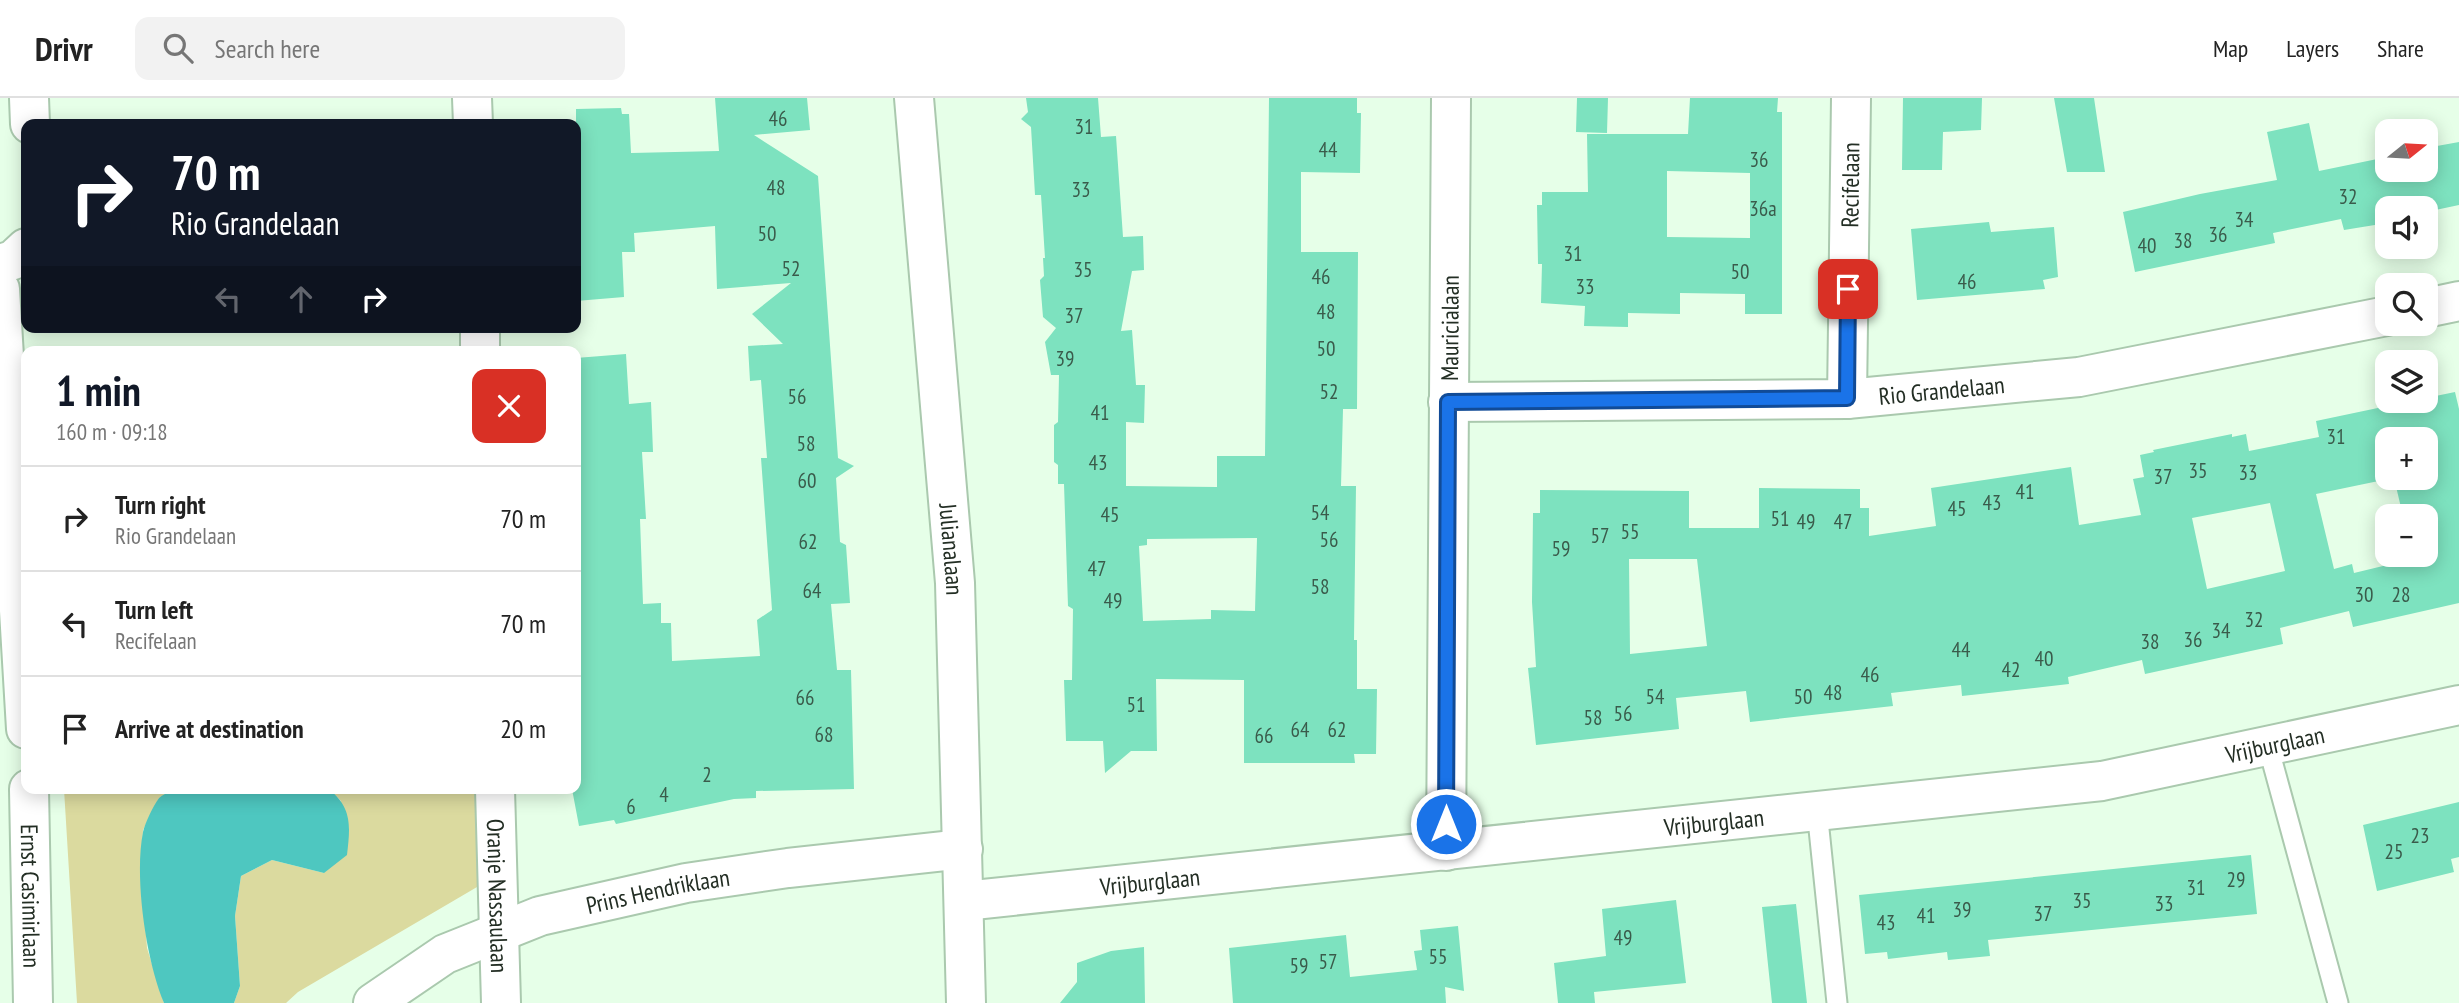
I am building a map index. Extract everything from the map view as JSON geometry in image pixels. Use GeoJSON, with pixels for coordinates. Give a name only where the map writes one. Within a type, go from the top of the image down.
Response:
{"type":"FeatureCollection","features":[{"type":"Feature","properties":{"kind":"street"},"geometry":{"type":"LineString","coordinates":[[29,98],[30,119]]}},
{"type":"Feature","properties":{"kind":"street"},"geometry":{"type":"LineString","coordinates":[[472,98],[473,119]]}},
{"type":"Feature","properties":{"kind":"street","name":"Julianalaan"},"geometry":{"type":"LineString","coordinates":[[914,98],[955,583],[966,1003]]}},
{"type":"Feature","properties":{"kind":"street","name":"Mauricialaan"},"geometry":{"type":"LineString","coordinates":[[1446,850],[1451,98]]}},
{"type":"Feature","properties":{"kind":"street","name":"Recifelaan"},"geometry":{"type":"LineString","coordinates":[[1847,398],[1851,98]]}},
{"type":"Feature","properties":{"kind":"street"},"geometry":{"type":"LineString","coordinates":[[0,264],[13,260],[21,253]]}},
{"type":"Feature","properties":{"kind":"street"},"geometry":{"type":"LineString","coordinates":[[0,289],[21,644]]}},
{"type":"Feature","properties":{"kind":"street"},"geometry":{"type":"LineString","coordinates":[[2438,305],[2459,301]]}},
{"type":"Feature","properties":{"kind":"street","name":"Rio Grandelaan"},"geometry":{"type":"LineString","coordinates":[[1448,402],[1847,398],[2079,377],[2375,318]]}},
{"type":"Feature","properties":{"kind":"street","name":"Vrijburglaan"},"geometry":{"type":"LineString","coordinates":[[964,901],[2102,781],[2459,705]]}},
{"type":"Feature","properties":{"kind":"street","name":"Ernst Casimirlaan"},"geometry":{"type":"LineString","coordinates":[[29,794],[33,1003]]}},
{"type":"Feature","properties":{"kind":"street","name":"Oranje Nassaulaan"},"geometry":{"type":"LineString","coordinates":[[495,794],[501,1003]]}},
{"type":"Feature","properties":{"kind":"street","name":"Prins Hendriklaan"},"geometry":{"type":"LineString","coordinates":[[373,1003],[444,954],[540,916],[686,883],[789,868],[963,849]]}},
{"type":"Feature","properties":{"kind":"lane"},"geometry":{"type":"LineString","coordinates":[[2268,746],[2338,1003]]}},
{"type":"Feature","properties":{"kind":"lane"},"geometry":{"type":"LineString","coordinates":[[1818,810],[1838,1003]]}},
{"type":"Feature","properties":{"kind":"shaded area"},"geometry":{"type":"Polygon","coordinates":[[[64,794],[165,794],[159,798],[143,830],[141,869],[147,948],[164,1003],[77,1003],[64,794]]]}},
{"type":"Feature","properties":{"kind":"shaded area"},"geometry":{"type":"Polygon","coordinates":[[[334,794],[484,794],[489,880],[298,992],[286,1003],[234,1003],[240,986],[235,916],[241,876],[272,860],[324,873],[341,801],[334,794]]]}},
{"type":"Feature","properties":{"kind":"water"},"geometry":{"type":"Polygon","coordinates":[[[165,794],[335,794],[346,811],[349,827],[347,855],[324,873],[272,860],[241,876],[235,916],[240,986],[234,1003],[164,1003],[147,942],[140,872],[144,828],[159,798],[165,794]]]}},
{"type":"Feature","properties":{"kind":"building"},"geometry":{"type":"Polygon","coordinates":[[[715,98],[807,98],[810,130],[754,135],[818,176],[838,458],[854,466],[836,478],[840,542],[846,545],[850,603],[831,604],[837,670],[851,670],[854,789],[756,791],[756,798],[734,799],[616,824],[614,820],[579,826],[573,794],[581,794],[581,358],[626,354],[629,404],[651,402],[653,452],[642,452],[646,519],[640,519],[643,604],[661,603],[661,623],[671,623],[672,661],[760,656],[757,620],[772,610],[761,458],[767,458],[761,380],[750,381],[748,346],[783,344],[752,314],[791,283],[717,289],[715,226],[634,233],[635,252],[622,252],[624,297],[581,301],[581,119],[576,119],[576,109],[621,108],[622,114],[629,114],[631,153],[719,151],[715,98]]]}},
{"type":"Feature","properties":{"kind":"building"},"geometry":{"type":"Polygon","coordinates":[[[1026,98],[1098,98],[1101,137],[1116,136],[1123,237],[1143,236],[1144,270],[1132,271],[1121,331],[1132,330],[1136,385],[1145,385],[1144,423],[1126,422],[1126,486],[1217,487],[1217,456],[1265,456],[1269,98],[1357,98],[1357,113],[1361,113],[1360,173],[1301,172],[1301,252],[1358,252],[1357,409],[1343,409],[1341,486],[1356,486],[1354,640],[1357,640],[1357,689],[1377,689],[1376,754],[1354,754],[1355,763],[1244,763],[1244,680],[1156,679],[1157,751],[1131,751],[1105,773],[1103,741],[1066,741],[1064,680],[1072,680],[1073,609],[1068,606],[1064,484],[1058,484],[1058,465],[1054,462],[1054,425],[1058,422],[1059,375],[1051,375],[1045,342],[1056,328],[1043,317],[1040,280],[1044,276],[1045,258],[1041,195],[1035,195],[1031,127],[1021,119],[1028,112],[1026,98]],[[1257,538],[1147,539],[1147,545],[1139,546],[1143,621],[1211,619],[1211,610],[1255,611],[1257,538]]]}},
{"type":"Feature","properties":{"kind":"building"},"geometry":{"type":"Polygon","coordinates":[[[1577,98],[1608,98],[1607,133],[1576,132],[1577,98]]]}},
{"type":"Feature","properties":{"kind":"building"},"geometry":{"type":"Polygon","coordinates":[[[1690,98],[1778,98],[1777,112],[1782,112],[1782,314],[1745,314],[1745,294],[1680,293],[1680,314],[1628,313],[1628,327],[1584,326],[1585,306],[1541,303],[1542,264],[1538,264],[1537,205],[1542,205],[1542,192],[1588,192],[1587,134],[1688,134],[1690,98]],[[1667,171],[1667,237],[1750,238],[1750,173],[1667,171]]]}},
{"type":"Feature","properties":{"kind":"building"},"geometry":{"type":"Polygon","coordinates":[[[1903,98],[1982,98],[1981,130],[1943,132],[1942,170],[1902,170],[1903,98]]]}},
{"type":"Feature","properties":{"kind":"building"},"geometry":{"type":"Polygon","coordinates":[[[2054,98],[2094,98],[2105,172],[2067,172],[2054,98]]]}},
{"type":"Feature","properties":{"kind":"building"},"geometry":{"type":"Polygon","coordinates":[[[2309,123],[2319,171],[2375,159],[2375,182],[2438,182],[2438,146],[2459,142],[2459,205],[2438,209],[2438,196],[2375,196],[2375,225],[2344,230],[2341,219],[2273,233],[2275,243],[2135,272],[2123,212],[2277,180],[2267,132],[2309,123]]]}},
{"type":"Feature","properties":{"kind":"building"},"geometry":{"type":"Polygon","coordinates":[[[1989,222],[1991,232],[2054,227],[2058,277],[2043,280],[2045,289],[1917,300],[1911,229],[1989,222]]]}},
{"type":"Feature","properties":{"kind":"building"},"geometry":{"type":"Polygon","coordinates":[[[2455,392],[2459,409],[2459,603],[2353,627],[2349,611],[2280,628],[2283,644],[2145,674],[2142,660],[2068,677],[2069,684],[1962,696],[1961,685],[1891,693],[1893,706],[1750,722],[1746,691],[1676,698],[1679,729],[1536,745],[1528,668],[1536,667],[1532,602],[1533,513],[1540,513],[1540,490],[1689,491],[1689,528],[1759,528],[1759,488],[1860,489],[1860,508],[1869,508],[1869,536],[1936,526],[1931,488],[2071,467],[2079,525],[2141,515],[2133,479],[2144,477],[2140,455],[2232,434],[2232,437],[2246,434],[2249,451],[2319,437],[2316,421],[2375,409],[2375,413],[2438,413],[2438,396],[2455,392]],[[2375,427],[2375,482],[2316,494],[2334,569],[2352,564],[2354,573],[2379,567],[2438,567],[2438,504],[2400,504],[2397,490],[2438,490],[2438,427],[2375,427]],[[2270,503],[2192,518],[2207,589],[2285,571],[2270,503]],[[1629,559],[1630,654],[1707,646],[1697,559],[1629,559]]]}},
{"type":"Feature","properties":{"kind":"building"},"geometry":{"type":"Polygon","coordinates":[[[2459,802],[2459,857],[2451,859],[2454,872],[2377,891],[2363,825],[2459,802]]]}},
{"type":"Feature","properties":{"kind":"building"},"geometry":{"type":"Polygon","coordinates":[[[2251,855],[2257,914],[1988,940],[1990,956],[1948,960],[1947,952],[1888,959],[1887,952],[1865,954],[1859,895],[2251,855]]]}},
{"type":"Feature","properties":{"kind":"building"},"geometry":{"type":"Polygon","coordinates":[[[1676,900],[1686,983],[1594,992],[1595,1003],[1558,1003],[1554,963],[1606,956],[1602,909],[1676,900]]]}},
{"type":"Feature","properties":{"kind":"building"},"geometry":{"type":"Polygon","coordinates":[[[1796,904],[1807,1003],[1772,1003],[1762,907],[1796,904]]]}},
{"type":"Feature","properties":{"kind":"building"},"geometry":{"type":"Polygon","coordinates":[[[1458,926],[1464,991],[1445,987],[1446,1003],[1233,1003],[1229,948],[1346,935],[1350,977],[1417,970],[1414,951],[1422,950],[1420,930],[1458,926]]]}},
{"type":"Feature","properties":{"kind":"building"},"geometry":{"type":"Polygon","coordinates":[[[1144,947],[1145,1003],[1060,1003],[1077,982],[1077,963],[1111,951],[1144,947]]]}},
{"type":"Feature","properties":{"kind":"route"},"geometry":{"type":"LineString","coordinates":[[1446,824],[1448,402],[1847,398],[1848,289]]}}]}
